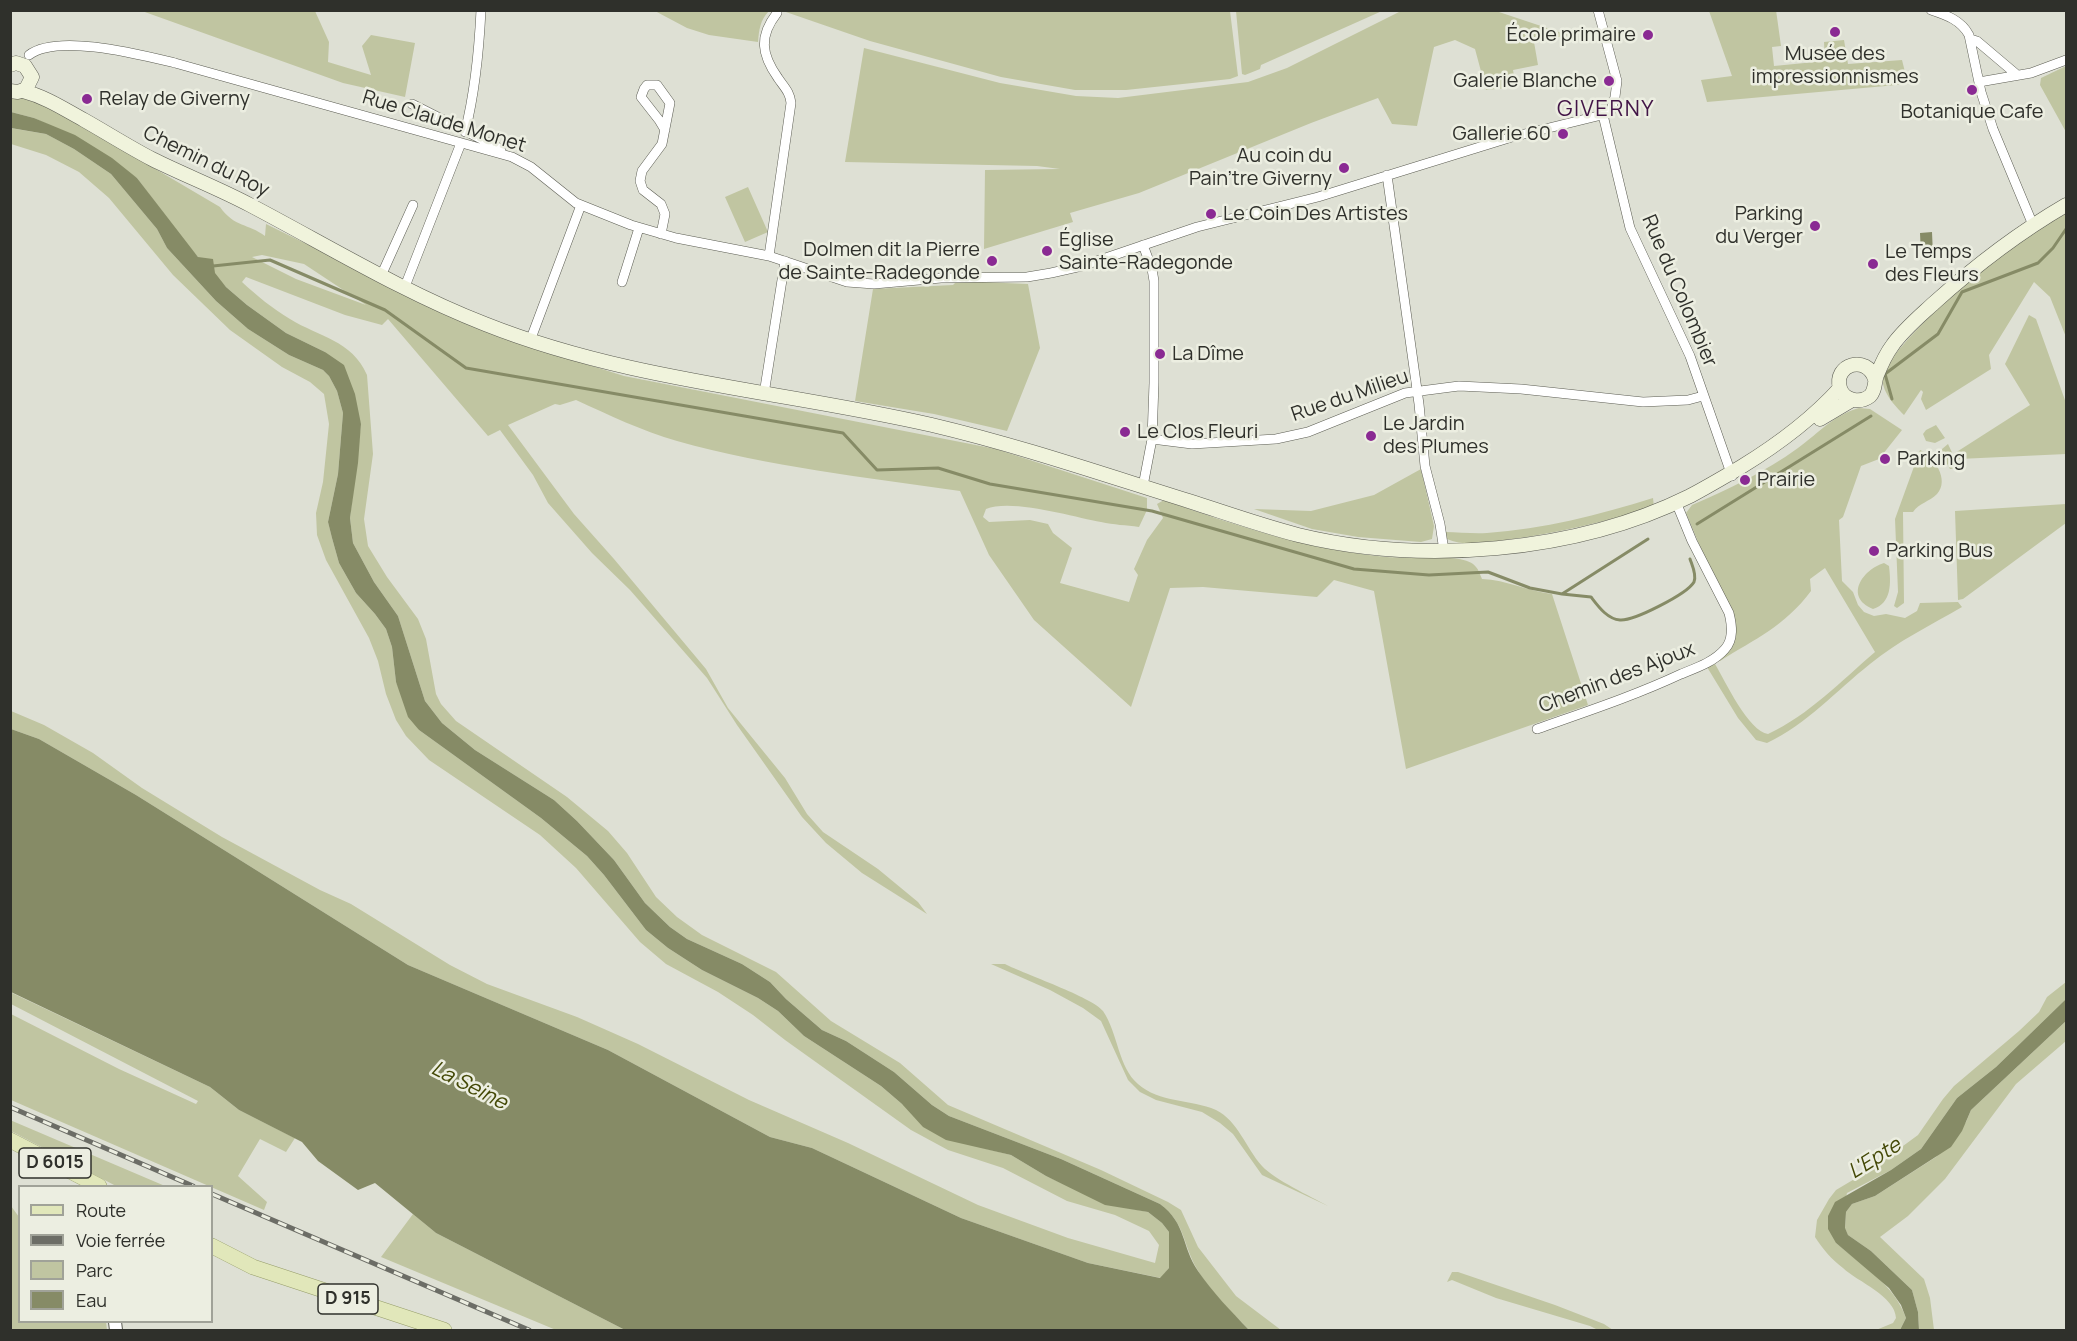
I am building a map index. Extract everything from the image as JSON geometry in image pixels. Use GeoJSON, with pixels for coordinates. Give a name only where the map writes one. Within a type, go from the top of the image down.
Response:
{"type":"FeatureCollection","features":[{"type":"Feature","properties":{"kind":"main road"},"geometry":{"type":"LineString","coordinates":[[17,91],[30,86],[23,66]]}},
{"type":"Feature","properties":{"kind":"main road","name":"Chemin du Roy"},"geometry":{"type":"LineString","coordinates":[[23,66],[57,104]]}},
{"type":"Feature","properties":{"kind":"main road","name":"Chemin du Roy"},"geometry":{"type":"LineString","coordinates":[[17,91],[57,104],[148,157],[246,202],[404,289],[485,324],[530,340],[646,372],[888,416],[956,431],[1298,535],[1369,547],[1444,551],[1552,540],[1623,522],[1690,496],[1732,475]]}},
{"type":"Feature","properties":{"kind":"main road"},"geometry":{"type":"LineString","coordinates":[[1852,400],[1844,395],[1840,388],[1839,382],[1843,370],[1848,366],[1860,364],[1892,345],[1964,276],[2033,225],[2067,205]]}},
{"type":"Feature","properties":{"kind":"main road"},"geometry":{"type":"LineString","coordinates":[[1875,380],[1892,345]]}},
{"type":"Feature","properties":{"kind":"main road"},"geometry":{"type":"LineString","coordinates":[[1732,475],[1768,460],[1829,412],[1852,400],[1869,396],[1875,387],[1875,380],[1870,369],[1860,364]]}},
{"type":"Feature","properties":{"kind":"main road"},"geometry":{"type":"LineString","coordinates":[[1732,475],[1796,429],[1840,388]]}},
{"type":"Feature","properties":{"kind":"main road","name":"D 6015"},"geometry":{"type":"LineString","coordinates":[[10,1140],[97,1185]]}},
{"type":"Feature","properties":{"kind":"main road","name":"D 915"},"geometry":{"type":"LineString","coordinates":[[213,1247],[253,1267],[444,1330]]}},
{"type":"Feature","properties":{"kind":"street"},"geometry":{"type":"LineString","coordinates":[[465,132],[479,55],[481,10]]}},
{"type":"Feature","properties":{"kind":"street"},"geometry":{"type":"LineString","coordinates":[[1598,10],[1617,88],[1610,114],[1603,115]]}},
{"type":"Feature","properties":{"kind":"street"},"geometry":{"type":"LineString","coordinates":[[1931,10],[1946,15],[1964,27],[1970,39],[1979,82],[1996,139],[2033,225]]}},
{"type":"Feature","properties":{"kind":"street"},"geometry":{"type":"LineString","coordinates":[[769,256],[791,103],[790,94],[770,65],[763,48],[766,26],[777,13]]}},
{"type":"Feature","properties":{"kind":"street"},"geometry":{"type":"LineString","coordinates":[[1970,39],[1977,41],[2016,74]]}},
{"type":"Feature","properties":{"kind":"street","name":"Rue Claude Monet"},"geometry":{"type":"LineString","coordinates":[[23,66],[45,46],[64,45],[147,56],[501,154],[531,167],[581,206],[639,228],[769,256],[831,278],[858,283],[941,278],[1027,277],[1082,266],[1197,227],[1318,197],[1512,137],[1603,115]]}},
{"type":"Feature","properties":{"kind":"street"},"geometry":{"type":"LineString","coordinates":[[1979,82],[2031,73],[2067,60]]}},
{"type":"Feature","properties":{"kind":"street"},"geometry":{"type":"LineString","coordinates":[[661,234],[665,214],[661,204],[644,190],[640,181],[642,171],[662,144],[665,130],[670,103],[657,85],[647,85],[641,97],[665,130]]}},
{"type":"Feature","properties":{"kind":"street"},"geometry":{"type":"LineString","coordinates":[[412,104],[500,149],[501,154]]}},
{"type":"Feature","properties":{"kind":"street","name":"Rue du Colombier"},"geometry":{"type":"LineString","coordinates":[[1603,115],[1630,228],[1690,356],[1732,475]]}},
{"type":"Feature","properties":{"kind":"street"},"geometry":{"type":"LineString","coordinates":[[404,289],[461,143]]}},
{"type":"Feature","properties":{"kind":"street"},"geometry":{"type":"LineString","coordinates":[[1387,175],[1425,466],[1440,524],[1444,551]]}},
{"type":"Feature","properties":{"kind":"street"},"geometry":{"type":"LineString","coordinates":[[381,276],[413,206]]}},
{"type":"Feature","properties":{"kind":"street"},"geometry":{"type":"LineString","coordinates":[[530,340],[581,206]]}},
{"type":"Feature","properties":{"kind":"street"},"geometry":{"type":"LineString","coordinates":[[622,282],[639,228]]}},
{"type":"Feature","properties":{"kind":"street"},"geometry":{"type":"LineString","coordinates":[[1143,245],[1154,281],[1152,439],[1143,486]]}},
{"type":"Feature","properties":{"kind":"street"},"geometry":{"type":"LineString","coordinates":[[764,393],[785,261]]}},
{"type":"Feature","properties":{"kind":"street","name":"Rue du Milieu"},"geometry":{"type":"LineString","coordinates":[[1152,439],[1192,444],[1276,439],[1308,432],[1395,397],[1416,391],[1480,387],[1642,402],[1688,400],[1703,396]]}},
{"type":"Feature","properties":{"kind":"street","name":"Chemin des Ajoux"},"geometry":{"type":"LineString","coordinates":[[1537,729],[1646,690],[1709,662],[1725,648],[1730,640],[1732,626],[1729,614],[1692,541],[1676,502]]}},
{"type":"Feature","properties":{"kind":"green space"},"geometry":{"type":"Polygon","coordinates":[[[1236,10],[1382,11],[1261,65],[1260,69],[1245,75],[1242,74],[1236,10]]]}},
{"type":"Feature","properties":{"kind":"green space"},"geometry":{"type":"Polygon","coordinates":[[[1776,10],[1781,46],[1772,47],[1774,66],[1825,61],[1824,42],[1844,40],[1848,64],[1902,60],[1908,84],[1707,102],[1701,80],[1732,76],[1709,11],[1776,10]]]}},
{"type":"Feature","properties":{"kind":"green space"},"geometry":{"type":"Polygon","coordinates":[[[142,11],[315,11],[329,42],[328,62],[371,75],[362,46],[371,35],[415,43],[405,97],[343,83],[142,11]]]}},
{"type":"Feature","properties":{"kind":"green space"},"geometry":{"type":"Polygon","coordinates":[[[655,11],[769,11],[762,22],[758,42],[709,35],[687,28],[655,11]]]}},
{"type":"Feature","properties":{"kind":"green space"},"geometry":{"type":"Polygon","coordinates":[[[783,11],[1230,11],[1238,76],[1230,79],[1126,90],[1075,90],[1001,77],[870,41],[783,11]]]}},
{"type":"Feature","properties":{"kind":"green space"},"geometry":{"type":"Polygon","coordinates":[[[1401,11],[1496,11],[1568,35],[1534,42],[1538,65],[1513,70],[1516,87],[1486,90],[1475,49],[1455,40],[1434,47],[1417,126],[1392,124],[1378,98],[1139,193],[1070,213],[1073,222],[984,249],[985,170],[1060,169],[1037,166],[845,162],[864,48],[1000,83],[1076,96],[1118,98],[1248,82],[1287,68],[1401,11]]]}},
{"type":"Feature","properties":{"kind":"green space"},"geometry":{"type":"Polygon","coordinates":[[[2066,66],[2066,132],[2040,85],[2041,78],[2066,66]]]}},
{"type":"Feature","properties":{"kind":"green space"},"geometry":{"type":"Polygon","coordinates":[[[11,96],[35,98],[220,207],[236,222],[265,236],[266,224],[453,316],[548,352],[624,376],[996,449],[1147,498],[1147,510],[1139,527],[1106,523],[1026,507],[997,506],[986,509],[983,517],[989,522],[1030,520],[1048,524],[1053,533],[1072,548],[1060,583],[1129,602],[1138,575],[1134,569],[1147,540],[1163,518],[1157,504],[1164,500],[1246,528],[1330,549],[1387,557],[1460,559],[1476,567],[1482,579],[1500,581],[1552,594],[1588,705],[1406,769],[1374,591],[1334,580],[1317,597],[1203,587],[1170,588],[1131,707],[1034,620],[989,555],[960,491],[817,470],[712,450],[651,432],[576,400],[560,405],[555,404],[508,425],[574,514],[706,669],[728,708],[785,778],[807,814],[823,832],[878,869],[918,902],[927,914],[862,873],[826,843],[802,817],[707,678],[630,590],[592,553],[548,503],[533,475],[500,430],[488,436],[388,319],[382,325],[345,315],[246,277],[242,282],[284,315],[344,347],[361,363],[367,375],[373,454],[364,519],[368,546],[387,577],[418,619],[426,639],[436,694],[441,704],[456,721],[567,797],[608,831],[627,853],[656,897],[677,917],[702,935],[776,972],[831,1021],[900,1063],[948,1105],[1101,1170],[1181,1210],[1198,1247],[1236,1296],[1281,1330],[1249,1330],[1202,1277],[1192,1260],[1175,1219],[1160,1204],[1061,1159],[949,1116],[932,1105],[894,1072],[846,1041],[822,1030],[770,982],[742,964],[687,939],[670,927],[645,903],[614,860],[554,800],[475,750],[442,723],[425,701],[398,616],[374,582],[353,543],[350,518],[361,424],[325,352],[286,333],[226,287],[187,245],[137,178],[53,127],[34,118],[11,112],[11,96]],[[262,255],[252,257],[296,279],[366,305],[304,264],[262,255]]]}},
{"type":"Feature","properties":{"kind":"green space"},"geometry":{"type":"Polygon","coordinates":[[[10,128],[46,134],[74,149],[111,174],[157,229],[167,248],[216,301],[248,329],[289,355],[323,370],[329,376],[337,391],[343,413],[338,474],[328,522],[332,538],[339,563],[356,593],[386,629],[392,647],[396,682],[419,730],[541,818],[587,856],[646,930],[668,948],[702,970],[758,998],[778,1011],[804,1036],[881,1086],[902,1104],[983,1148],[1011,1155],[1046,1176],[1075,1189],[1128,1208],[1148,1212],[1169,1232],[1169,1268],[1161,1278],[1088,1263],[961,1218],[812,1148],[770,1137],[608,1050],[408,965],[136,795],[39,739],[11,729],[11,711],[44,725],[93,753],[142,788],[222,837],[320,890],[351,904],[450,965],[487,984],[577,1017],[638,1044],[749,1100],[848,1143],[978,1205],[1068,1238],[1155,1263],[1159,1245],[1149,1231],[1115,1215],[1067,1201],[1003,1168],[948,1150],[911,1130],[753,1015],[718,992],[666,964],[640,942],[576,868],[540,835],[429,760],[406,736],[396,720],[369,638],[326,560],[317,535],[316,513],[323,482],[329,424],[324,394],[310,382],[282,367],[230,330],[173,275],[109,198],[79,172],[46,155],[11,144],[10,128]]]}},
{"type":"Feature","properties":{"kind":"green space"},"geometry":{"type":"Polygon","coordinates":[[[748,187],[768,232],[745,242],[725,197],[748,187]]]}},
{"type":"Feature","properties":{"kind":"green space"},"geometry":{"type":"Polygon","coordinates":[[[2066,213],[2066,337],[2050,297],[2034,282],[1989,355],[1991,369],[1926,410],[1921,399],[1923,392],[1921,390],[1904,415],[1889,397],[1883,381],[1888,364],[1900,348],[1936,310],[1991,260],[2066,213]]]}},
{"type":"Feature","properties":{"kind":"green space"},"geometry":{"type":"Polygon","coordinates":[[[957,281],[1028,284],[1040,348],[1007,431],[934,414],[855,401],[873,289],[953,285],[957,281]]]}},
{"type":"Feature","properties":{"kind":"green space"},"geometry":{"type":"Polygon","coordinates":[[[2029,315],[2036,319],[2066,403],[2066,454],[1959,459],[1955,453],[2030,405],[2005,364],[2029,315]]]}},
{"type":"Feature","properties":{"kind":"green space"},"geometry":{"type":"Polygon","coordinates":[[[1859,408],[1870,409],[1902,430],[1879,459],[1861,466],[1843,517],[1839,520],[1842,581],[1853,592],[1858,605],[1864,612],[1874,616],[1886,614],[1905,618],[1917,611],[1920,603],[1958,602],[1962,607],[1892,648],[1857,674],[1821,707],[1782,735],[1767,743],[1756,740],[1738,718],[1707,667],[1715,664],[1753,725],[1768,734],[1811,707],[1875,652],[1825,568],[1810,579],[1811,591],[1791,614],[1769,631],[1720,661],[1717,658],[1735,630],[1686,513],[1692,505],[1773,465],[1834,420],[1859,408]]]}},
{"type":"Feature","properties":{"kind":"green space"},"geometry":{"type":"Polygon","coordinates":[[[1936,425],[1945,438],[1935,443],[1926,441],[1923,434],[1936,425]]]}},
{"type":"Feature","properties":{"kind":"green space"},"geometry":{"type":"Polygon","coordinates":[[[1948,444],[1957,468],[1950,469],[1941,453],[1948,444]]]}},
{"type":"Feature","properties":{"kind":"green space"},"geometry":{"type":"Polygon","coordinates":[[[1920,450],[1935,463],[1942,482],[1941,488],[1934,497],[1913,512],[1903,512],[1904,603],[1897,608],[1894,606],[1898,592],[1895,519],[1920,450]]]}},
{"type":"Feature","properties":{"kind":"green space"},"geometry":{"type":"Polygon","coordinates":[[[1421,469],[1434,526],[1432,539],[1421,542],[1358,537],[1312,529],[1254,509],[1311,511],[1374,495],[1421,469]]]}},
{"type":"Feature","properties":{"kind":"green space"},"geometry":{"type":"Polygon","coordinates":[[[1653,498],[1654,507],[1617,518],[1525,537],[1468,543],[1447,539],[1445,532],[1482,533],[1550,525],[1653,498]]]}},
{"type":"Feature","properties":{"kind":"green space"},"geometry":{"type":"Polygon","coordinates":[[[2066,504],[2066,523],[1963,599],[1958,600],[1955,511],[2066,504]]]}},
{"type":"Feature","properties":{"kind":"green space"},"geometry":{"type":"Polygon","coordinates":[[[1884,563],[1889,566],[1889,592],[1884,602],[1873,609],[1859,598],[1859,584],[1869,571],[1884,563]]]}},
{"type":"Feature","properties":{"kind":"green space"},"geometry":{"type":"Polygon","coordinates":[[[991,964],[1005,964],[1096,1005],[1108,1020],[1126,1069],[1138,1084],[1156,1095],[1206,1107],[1224,1115],[1236,1128],[1262,1166],[1284,1182],[1328,1206],[1262,1175],[1233,1134],[1202,1112],[1156,1100],[1140,1092],[1128,1080],[1101,1021],[1083,1008],[1050,990],[991,964]]]}},
{"type":"Feature","properties":{"kind":"green space"},"geometry":{"type":"Polygon","coordinates":[[[2066,982],[2066,999],[1996,1067],[1957,1098],[1921,1149],[1891,1170],[1847,1193],[1836,1243],[1885,1285],[1901,1306],[1906,1318],[1900,1330],[1876,1330],[1893,1323],[1896,1318],[1894,1310],[1883,1296],[1828,1254],[1815,1237],[1817,1220],[1836,1190],[1873,1168],[1918,1135],[1954,1086],[2019,1031],[2039,1012],[2047,997],[2066,982]]]}},
{"type":"Feature","properties":{"kind":"green space"},"geometry":{"type":"Polygon","coordinates":[[[10,992],[210,1087],[239,1110],[295,1138],[286,1152],[260,1139],[238,1176],[267,1202],[264,1210],[213,1188],[213,1185],[206,1185],[11,1100],[11,1014],[119,1069],[196,1104],[198,1101],[11,1004],[10,992]]]}},
{"type":"Feature","properties":{"kind":"green space"},"geometry":{"type":"Polygon","coordinates":[[[2066,1021],[2066,1041],[2016,1084],[1945,1179],[1908,1216],[1880,1237],[1924,1279],[1930,1298],[1934,1330],[1919,1330],[1918,1312],[1912,1290],[1871,1251],[1848,1235],[1845,1229],[1846,1212],[1852,1204],[1875,1196],[1936,1157],[1966,1122],[1971,1110],[2066,1021]]]}},
{"type":"Feature","properties":{"kind":"green space"},"geometry":{"type":"Polygon","coordinates":[[[10,1120],[163,1185],[114,1185],[11,1131],[10,1120]]]}},
{"type":"Feature","properties":{"kind":"green space"},"geometry":{"type":"Polygon","coordinates":[[[11,1206],[18,1216],[18,1323],[106,1323],[107,1330],[11,1330],[11,1206]]]}},
{"type":"Feature","properties":{"kind":"green space"},"geometry":{"type":"Polygon","coordinates":[[[413,1214],[436,1233],[625,1330],[556,1330],[381,1257],[413,1214]]]}},
{"type":"Feature","properties":{"kind":"green space"},"geometry":{"type":"Polygon","coordinates":[[[1452,1272],[1458,1272],[1555,1305],[1604,1324],[1613,1330],[1598,1330],[1496,1298],[1452,1280],[1447,1282],[1452,1272]]]}},
{"type":"Feature","properties":{"kind":"water","name":"La Seine"},"geometry":{"type":"Polygon","coordinates":[[[11,112],[34,118],[75,135],[112,158],[137,178],[198,257],[213,259],[215,273],[226,287],[286,333],[325,352],[344,365],[355,394],[361,424],[350,518],[353,543],[374,582],[398,616],[425,701],[442,723],[475,750],[554,800],[614,860],[645,903],[670,927],[687,939],[742,964],[770,982],[822,1030],[846,1041],[894,1072],[932,1105],[949,1116],[1061,1159],[1160,1204],[1175,1219],[1198,1271],[1249,1330],[625,1330],[436,1233],[375,1183],[358,1190],[318,1161],[302,1142],[239,1110],[210,1087],[11,992],[11,729],[39,739],[136,795],[408,965],[608,1050],[770,1137],[812,1148],[961,1218],[1088,1263],[1160,1278],[1169,1268],[1169,1232],[1148,1212],[1105,1205],[1046,1176],[1011,1155],[946,1140],[923,1127],[881,1086],[804,1036],[778,1011],[758,998],[702,970],[668,948],[646,930],[587,856],[541,818],[419,730],[408,717],[396,682],[392,647],[386,629],[356,593],[339,563],[332,538],[328,522],[338,474],[343,413],[337,391],[329,376],[323,370],[289,355],[248,329],[216,301],[167,248],[157,229],[111,174],[74,149],[46,134],[11,128],[11,112]]]}},
{"type":"Feature","properties":{"kind":"water"},"geometry":{"type":"Polygon","coordinates":[[[1932,232],[1933,255],[1925,260],[1921,256],[1920,233],[1932,232]]]}},
{"type":"Feature","properties":{"kind":"water"},"geometry":{"type":"Polygon","coordinates":[[[2066,999],[2066,1021],[1971,1110],[1962,1131],[1951,1147],[1875,1196],[1852,1204],[1846,1212],[1845,1228],[1848,1235],[1871,1251],[1912,1290],[1918,1312],[1919,1330],[1900,1330],[1906,1318],[1901,1305],[1889,1288],[1836,1243],[1828,1229],[1828,1216],[1835,1202],[1891,1170],[1921,1149],[1957,1098],[1996,1067],[2066,999]]]}},
{"type":"Feature","properties":{"kind":"waterway"},"geometry":{"type":"LineString","coordinates":[[1892,399],[1885,374],[1938,334],[1962,292],[2038,263],[2053,248],[2066,229]]}},
{"type":"Feature","properties":{"kind":"waterway"},"geometry":{"type":"LineString","coordinates":[[213,266],[270,260],[385,310],[466,368],[843,433],[877,470],[938,468],[990,484],[1152,511],[1354,569],[1429,575],[1488,572],[1530,588],[1562,594],[1648,539]]}},
{"type":"Feature","properties":{"kind":"waterway"},"geometry":{"type":"LineString","coordinates":[[1697,524],[1871,416]]}},
{"type":"Feature","properties":{"kind":"waterway"},"geometry":{"type":"LineString","coordinates":[[1562,594],[1591,597],[1603,612],[1611,617],[1620,620],[1627,619],[1660,606],[1689,587],[1694,582],[1695,576],[1690,559]]}},
{"type":"Feature","properties":{"kind":"railway"},"geometry":{"type":"LineString","coordinates":[[10,1107],[191,1185]]}},
{"type":"Feature","properties":{"kind":"railway"},"geometry":{"type":"LineString","coordinates":[[213,1194],[529,1330]]}},
{"type":"Feature","properties":{"kind":"place","name":"Musée des impressionnismes"},"geometry":{"type":"Point","coordinates":[1835,32]}},
{"type":"Feature","properties":{"kind":"place","name":"École primaire"},"geometry":{"type":"Point","coordinates":[1648,35]}},
{"type":"Feature","properties":{"kind":"place","name":"Galerie Blanche"},"geometry":{"type":"Point","coordinates":[1609,81]}},
{"type":"Feature","properties":{"kind":"place","name":"Botanique Cafe"},"geometry":{"type":"Point","coordinates":[1972,90]}},
{"type":"Feature","properties":{"kind":"place","name":"Relay de Giverny"},"geometry":{"type":"Point","coordinates":[87,99]}},
{"type":"Feature","properties":{"kind":"place","name":"Gallerie 60"},"geometry":{"type":"Point","coordinates":[1563,134]}},
{"type":"Feature","properties":{"kind":"place","name":"Au coin du Pain'tre Giverny"},"geometry":{"type":"Point","coordinates":[1344,168]}},
{"type":"Feature","properties":{"kind":"place","name":"Le Coin Des Artistes"},"geometry":{"type":"Point","coordinates":[1211,214]}},
{"type":"Feature","properties":{"kind":"place","name":"Parking du Verger"},"geometry":{"type":"Point","coordinates":[1815,226]}},
{"type":"Feature","properties":{"kind":"place","name":"Église Sainte-Radegonde"},"geometry":{"type":"Point","coordinates":[1047,251]}},
{"type":"Feature","properties":{"kind":"place","name":"Dolmen dit la Pierre de Sainte-Radegonde"},"geometry":{"type":"Point","coordinates":[992,261]}},
{"type":"Feature","properties":{"kind":"place","name":"Le Temps des Fleurs"},"geometry":{"type":"Point","coordinates":[1873,264]}},
{"type":"Feature","properties":{"kind":"place","name":"La Dîme"},"geometry":{"type":"Point","coordinates":[1160,354]}},
{"type":"Feature","properties":{"kind":"place","name":"Le Clos Fleuri"},"geometry":{"type":"Point","coordinates":[1125,432]}},
{"type":"Feature","properties":{"kind":"place","name":"Le Jardin des Plumes"},"geometry":{"type":"Point","coordinates":[1371,436]}},
{"type":"Feature","properties":{"kind":"place","name":"Parking"},"geometry":{"type":"Point","coordinates":[1885,459]}},
{"type":"Feature","properties":{"kind":"place","name":"Prairie"},"geometry":{"type":"Point","coordinates":[1745,480]}},
{"type":"Feature","properties":{"kind":"place","name":"Parking Bus"},"geometry":{"type":"Point","coordinates":[1874,551]}},
{"type":"Feature","properties":{"kind":"district","name":"GIVERNY"},"geometry":{"type":"Point","coordinates":[1606,110]}},
{"type":"Feature","properties":{"kind":"water label","name":"L'Epte"},"geometry":{"type":"Point","coordinates":[1875,1159]}}]}
